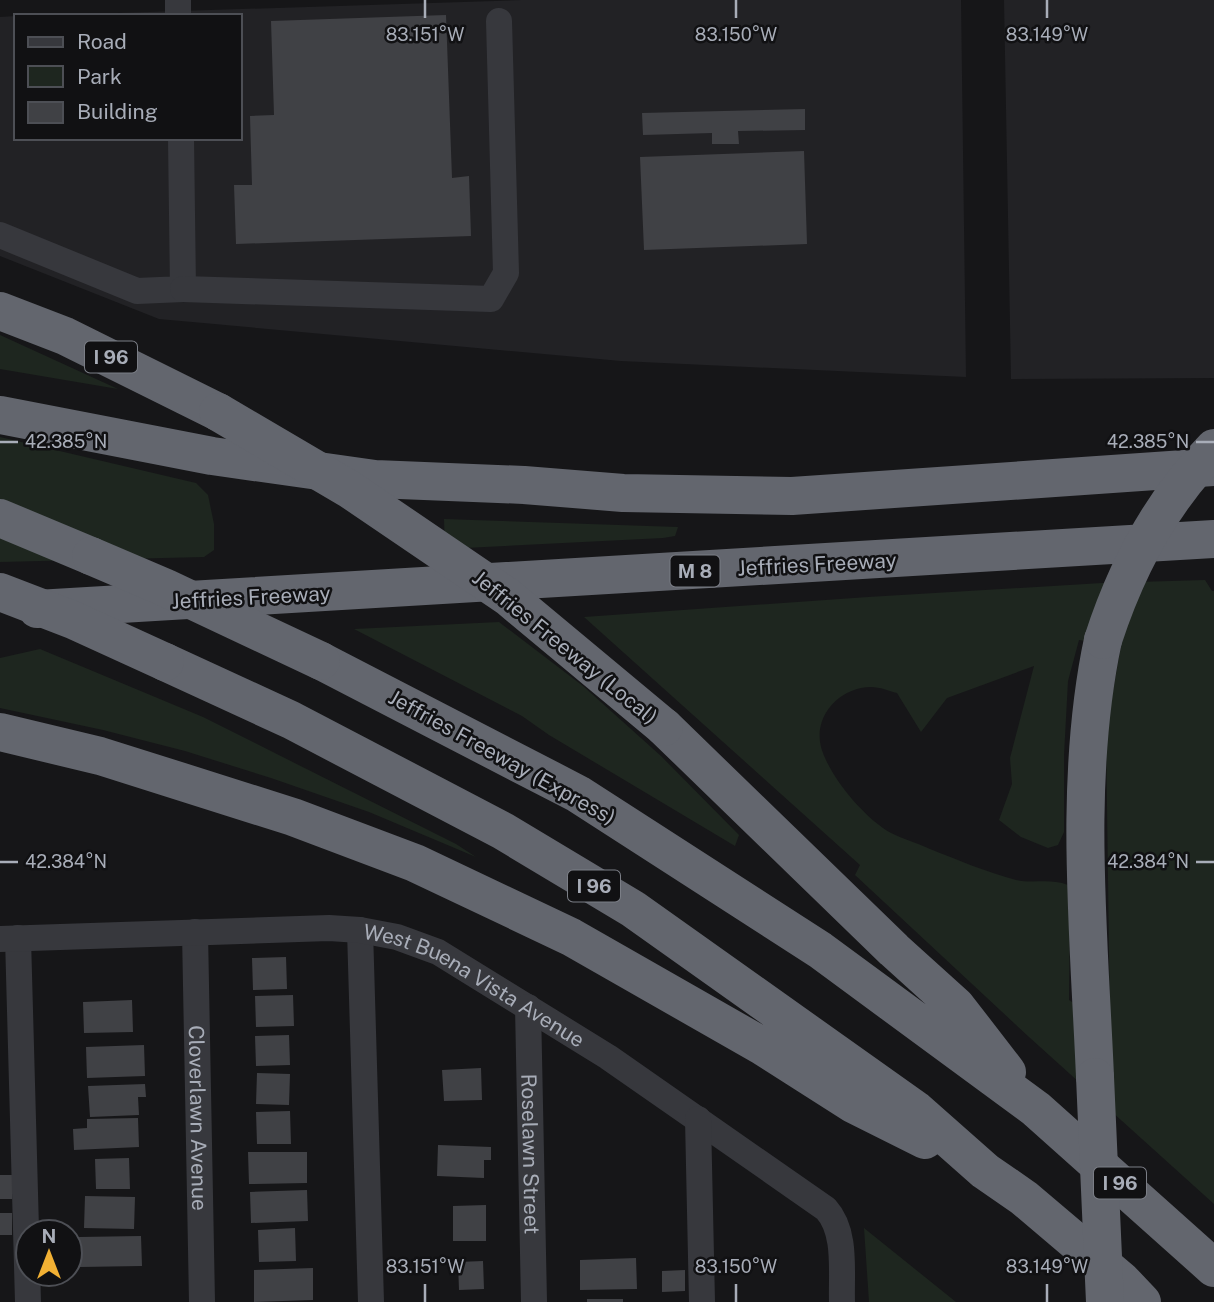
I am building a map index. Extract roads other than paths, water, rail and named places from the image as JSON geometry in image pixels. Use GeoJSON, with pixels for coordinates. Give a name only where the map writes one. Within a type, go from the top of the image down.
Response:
{"type":"FeatureCollection","features":[{"type":"Feature","properties":{"kind":"highway","name":"Jeffries Freeway (Local)"},"geometry":{"type":"LineString","coordinates":[[0,311],[65,336],[218,412],[349,489],[508,597],[664,727],[894,950],[956,1006],[1037,1109]]}},
{"type":"Feature","properties":{"kind":"highway"},"geometry":{"type":"LineString","coordinates":[[0,390],[204,431],[523,485]]}},
{"type":"Feature","properties":{"kind":"highway"},"geometry":{"type":"LineString","coordinates":[[0,415],[212,456],[375,479],[523,485],[623,493],[792,496],[1214,467]]}},
{"type":"Feature","properties":{"kind":"highway"},"geometry":{"type":"LineString","coordinates":[[1105,1302],[1087,836],[1088,733],[1103,640],[1117,598],[1163,510],[1214,448]]}},
{"type":"Feature","properties":{"kind":"highway","name":"Jeffries Freeway (Express)"},"geometry":{"type":"LineString","coordinates":[[0,517],[166,588],[321,661],[578,794],[820,950],[1037,1109]]}},
{"type":"Feature","properties":{"kind":"highway","name":"Jeffries Freeway"},"geometry":{"type":"LineString","coordinates":[[0,611],[1214,539]]}},
{"type":"Feature","properties":{"kind":"highway","name":"I 96"},"geometry":{"type":"LineString","coordinates":[[0,592],[73,621],[291,720],[503,831],[633,909],[916,1110],[985,1171],[1034,1206],[1122,1281],[1142,1302]]}},
{"type":"Feature","properties":{"kind":"highway","name":"I 96"},"geometry":{"type":"LineString","coordinates":[[0,732],[100,756],[293,817],[415,863],[571,937],[762,1046],[853,1104],[985,1171]]}},
{"type":"Feature","properties":{"kind":"highway"},"geometry":{"type":"LineString","coordinates":[[0,757],[167,787],[293,817]]}},
{"type":"Feature","properties":{"kind":"highway","name":"I 96"},"geometry":{"type":"LineString","coordinates":[[1037,1109],[1214,1268]]}},
{"type":"Feature","properties":{"kind":"street"},"geometry":{"type":"LineString","coordinates":[[0,235],[137,291],[183,289],[491,299],[506,273],[499,21]]}},
{"type":"Feature","properties":{"kind":"street"},"geometry":{"type":"LineString","coordinates":[[181,140],[183,289]]}},
{"type":"Feature","properties":{"kind":"street","name":"West Buena Vista Avenue"},"geometry":{"type":"LineString","coordinates":[[9,939],[329,928],[397,937],[438,952],[608,1057],[826,1209],[835,1218],[840,1236],[842,1302]]}},
{"type":"Feature","properties":{"kind":"street"},"geometry":{"type":"LineString","coordinates":[[360,930],[371,1302]]}},
{"type":"Feature","properties":{"kind":"street","name":"Cloverlawn Avenue"},"geometry":{"type":"LineString","coordinates":[[195,932],[202,1302]]}},
{"type":"Feature","properties":{"kind":"street"},"geometry":{"type":"LineString","coordinates":[[9,939],[27,1302]]}},
{"type":"Feature","properties":{"kind":"street","name":"Roselawn Street"},"geometry":{"type":"LineString","coordinates":[[528,1007],[534,1302]]}},
{"type":"Feature","properties":{"kind":"street"},"geometry":{"type":"LineString","coordinates":[[698,1119],[702,1302]]}}]}
